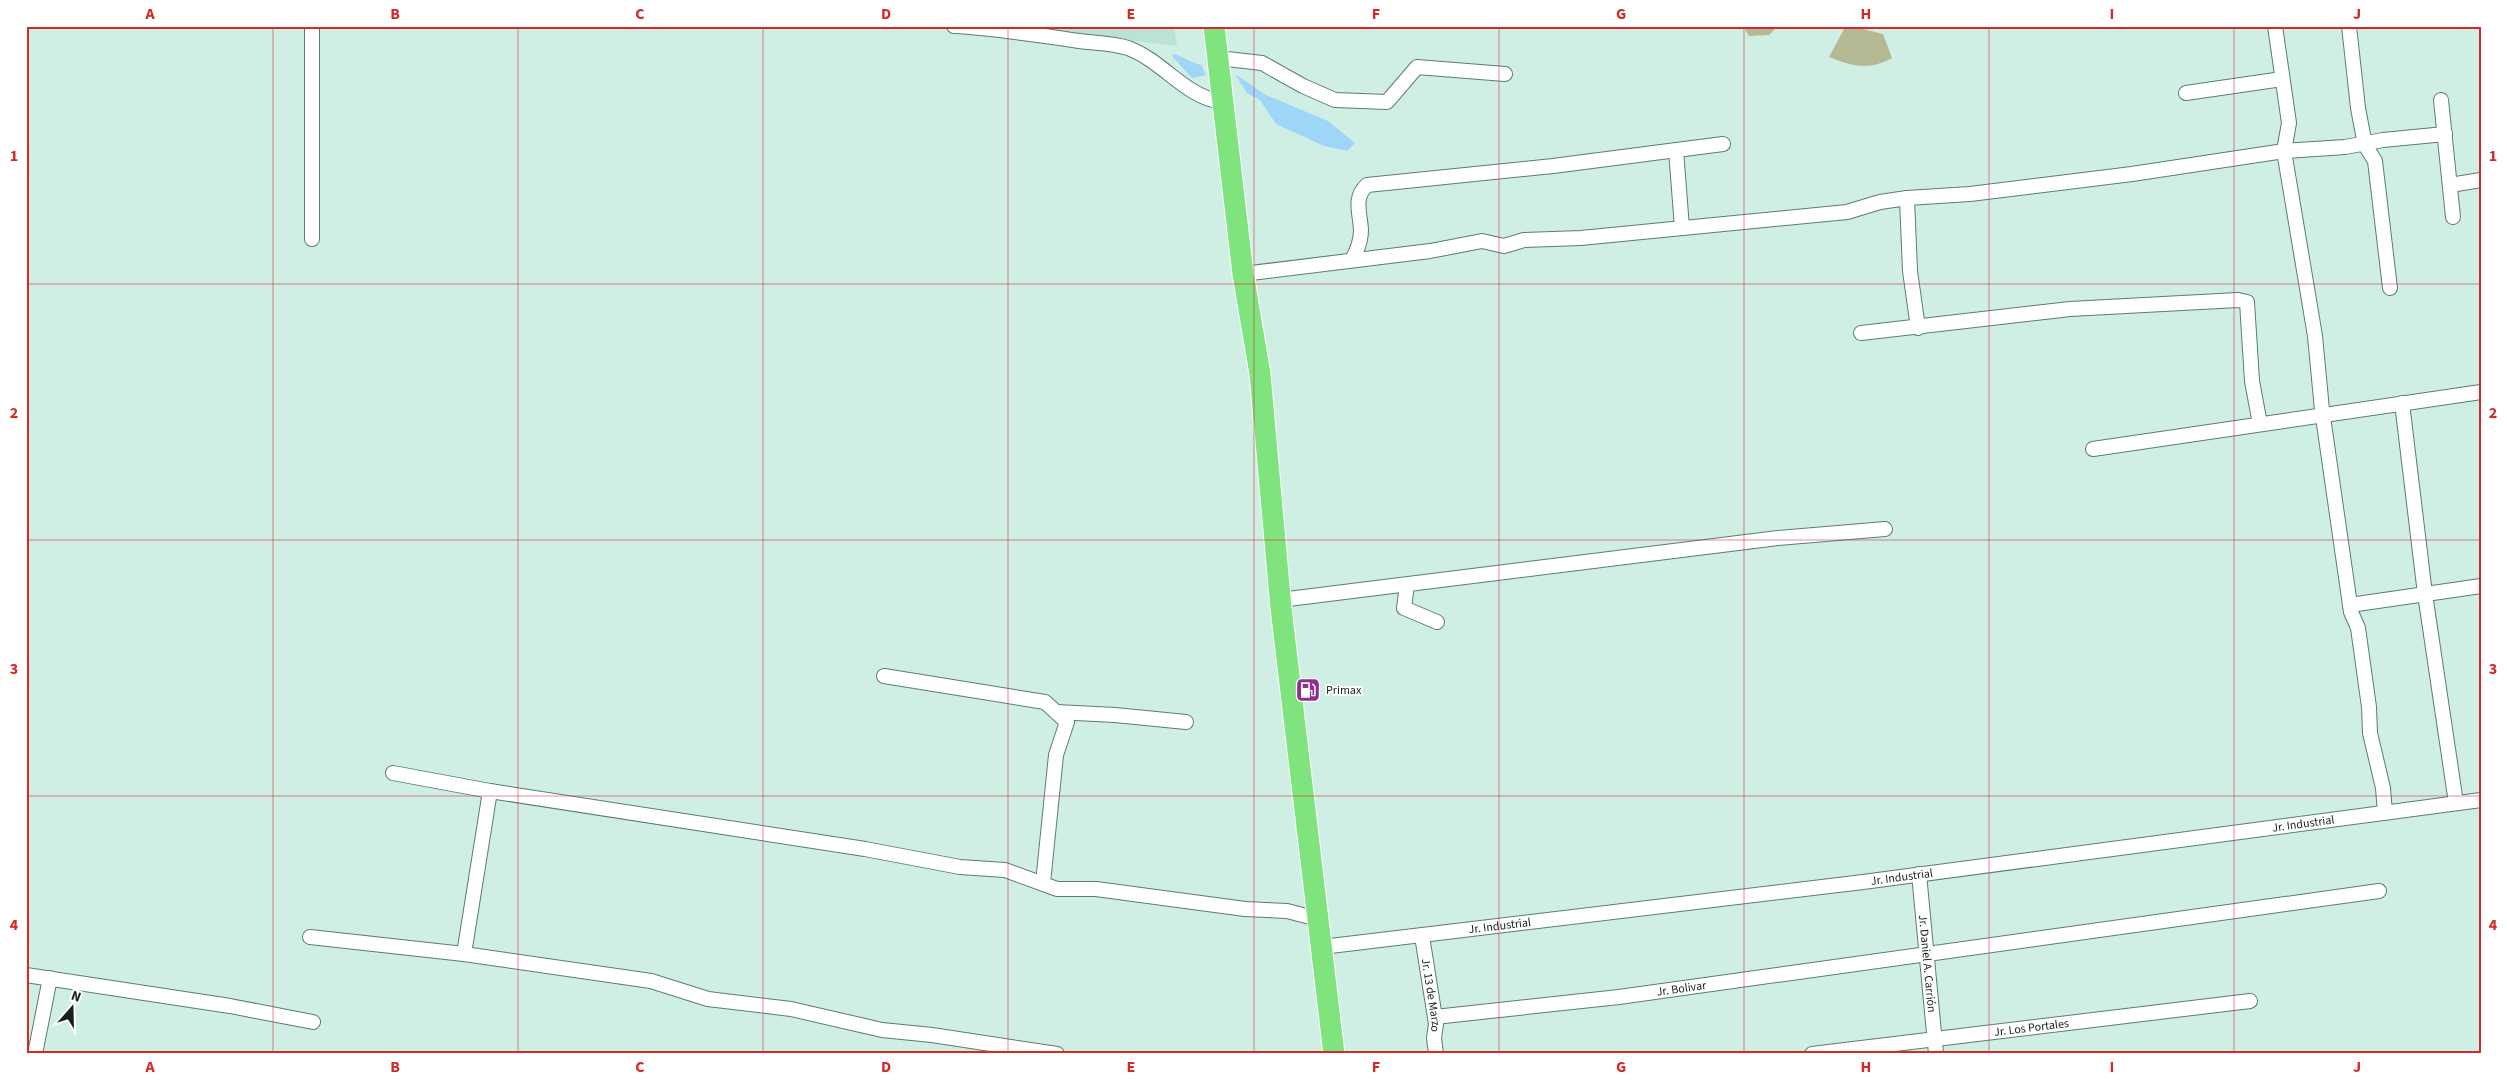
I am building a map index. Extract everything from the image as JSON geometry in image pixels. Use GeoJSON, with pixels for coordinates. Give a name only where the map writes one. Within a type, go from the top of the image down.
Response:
{"type":"FeatureCollection","features":[{"type":"Feature","properties":{"kind":"highway"},"geometry":{"type":"LineString","coordinates":[[1214,26],[1243,274],[1262,392],[1280,600],[1334,1054]]}},
{"type":"Feature","properties":{"kind":"street"},"geometry":{"type":"LineString","coordinates":[[312,26],[312,239]]}},
{"type":"Feature","properties":{"kind":"street"},"geometry":{"type":"LineString","coordinates":[[954,26],[1041,35],[1126,48],[1151,59],[1193,92],[1210,100],[1222,102]]}},
{"type":"Feature","properties":{"kind":"street"},"geometry":{"type":"LineString","coordinates":[[2275,26],[2289,122],[2284,151],[2315,336],[2323,415],[2350,605],[2358,628],[2369,707],[2370,733],[2383,788],[2386,813]]}},
{"type":"Feature","properties":{"kind":"street"},"geometry":{"type":"LineString","coordinates":[[2349,26],[2358,108],[2365,145],[2376,162],[2390,288]]}},
{"type":"Feature","properties":{"kind":"street"},"geometry":{"type":"LineString","coordinates":[[1218,58],[1262,62],[1303,86],[1335,100],[1387,102],[1417,67],[1505,74]]}},
{"type":"Feature","properties":{"kind":"street"},"geometry":{"type":"LineString","coordinates":[[2186,93],[2282,79]]}},
{"type":"Feature","properties":{"kind":"street"},"geometry":{"type":"LineString","coordinates":[[2441,100],[2454,217]]}},
{"type":"Feature","properties":{"kind":"street"},"geometry":{"type":"LineString","coordinates":[[1243,274],[1430,251],[1482,242],[1504,246],[1524,240],[1550,240],[1847,212],[1880,202],[1907,198],[1970,194],[2132,174],[2284,151],[2365,145],[2383,140],[2445,134]]}},
{"type":"Feature","properties":{"kind":"street"},"geometry":{"type":"LineString","coordinates":[[1352,260],[1358,248],[1361,231],[1359,192],[1367,185],[1478,175],[1723,144]]}},
{"type":"Feature","properties":{"kind":"street"},"geometry":{"type":"LineString","coordinates":[[1676,150],[1682,228]]}},
{"type":"Feature","properties":{"kind":"street"},"geometry":{"type":"LineString","coordinates":[[2450,185],[2481,180]]}},
{"type":"Feature","properties":{"kind":"street"},"geometry":{"type":"LineString","coordinates":[[1907,198],[1910,271],[1918,328]]}},
{"type":"Feature","properties":{"kind":"street"},"geometry":{"type":"LineString","coordinates":[[1861,333],[1918,328],[2070,309],[2181,301],[2238,300],[2248,302],[2252,381],[2260,424]]}},
{"type":"Feature","properties":{"kind":"street"},"geometry":{"type":"LineString","coordinates":[[2093,450],[2481,392]]}},
{"type":"Feature","properties":{"kind":"street"},"geometry":{"type":"LineString","coordinates":[[2402,403],[2425,594],[2456,803]]}},
{"type":"Feature","properties":{"kind":"street"},"geometry":{"type":"LineString","coordinates":[[1280,600],[1778,538],[1885,529]]}},
{"type":"Feature","properties":{"kind":"street"},"geometry":{"type":"LineString","coordinates":[[1407,585],[1402,609],[1437,622]]}},
{"type":"Feature","properties":{"kind":"street"},"geometry":{"type":"LineString","coordinates":[[2350,605],[2481,586]]}},
{"type":"Feature","properties":{"kind":"street"},"geometry":{"type":"LineString","coordinates":[[884,676],[1044,702],[1067,722],[1056,755],[1043,883]]}},
{"type":"Feature","properties":{"kind":"street"},"geometry":{"type":"LineString","coordinates":[[1056,712],[1115,715],[1186,722]]}},
{"type":"Feature","properties":{"kind":"street"},"geometry":{"type":"LineString","coordinates":[[393,773],[706,823],[960,867],[1005,870],[1057,889],[1096,889],[1244,910],[1287,911],[1318,919]]}},
{"type":"Feature","properties":{"kind":"street"},"geometry":{"type":"LineString","coordinates":[[464,954],[490,790]]}},
{"type":"Feature","properties":{"kind":"street","name":"Jr. Industrial"},"geometry":{"type":"LineString","coordinates":[[1322,948],[1422,936],[1431,933],[1673,906],[2481,800]]}},
{"type":"Feature","properties":{"kind":"street","name":"Jr. Daniel A. Carrión"},"geometry":{"type":"LineString","coordinates":[[1919,874],[1932,1038],[1936,1054]]}},
{"type":"Feature","properties":{"kind":"street","name":"Jr. Bolivar"},"geometry":{"type":"LineString","coordinates":[[1435,1017],[1620,997],[1697,985],[1926,956],[2379,891]]}},
{"type":"Feature","properties":{"kind":"street","name":"Jr. 13 de Marzo"},"geometry":{"type":"LineString","coordinates":[[1422,936],[1435,1017],[1436,1054]]}},
{"type":"Feature","properties":{"kind":"street"},"geometry":{"type":"LineString","coordinates":[[310,937],[464,954],[651,982],[708,999],[791,1009],[882,1030],[932,1035],[1057,1054]]}},
{"type":"Feature","properties":{"kind":"street"},"geometry":{"type":"LineString","coordinates":[[26,975],[312,1022]]}},
{"type":"Feature","properties":{"kind":"street"},"geometry":{"type":"LineString","coordinates":[[35,1054],[50,978]]}},
{"type":"Feature","properties":{"kind":"street","name":"Jr. Los Portales"},"geometry":{"type":"LineString","coordinates":[[1812,1054],[2250,1001]]}},
{"type":"Feature","properties":{"kind":"shaded area"},"geometry":{"type":"Polygon","coordinates":[[[1012,26],[1174,26],[1177,46],[1012,26]]]}},
{"type":"Feature","properties":{"kind":"shaded area"},"geometry":{"type":"Polygon","coordinates":[[[1743,26],[1778,26],[1769,35],[1749,36],[1743,26]]]}},
{"type":"Feature","properties":{"kind":"shaded area"},"geometry":{"type":"Polygon","coordinates":[[[1814,26],[1860,26],[1863,29],[1883,34],[1892,58],[1876,65],[1860,66],[1829,57],[1844,29],[1814,29],[1814,26]]]}},
{"type":"Feature","properties":{"kind":"water"},"geometry":{"type":"Polygon","coordinates":[[[1174,54],[1201,65],[1206,75],[1192,78],[1172,56],[1174,54]]]}},
{"type":"Feature","properties":{"kind":"water"},"geometry":{"type":"Polygon","coordinates":[[[1235,74],[1264,94],[1328,121],[1355,143],[1347,151],[1324,146],[1276,124],[1260,100],[1247,93],[1235,74]]]}},
{"type":"Feature","properties":{"kind":"place","name":"Primax"},"geometry":{"type":"Point","coordinates":[1308,690]}}]}
